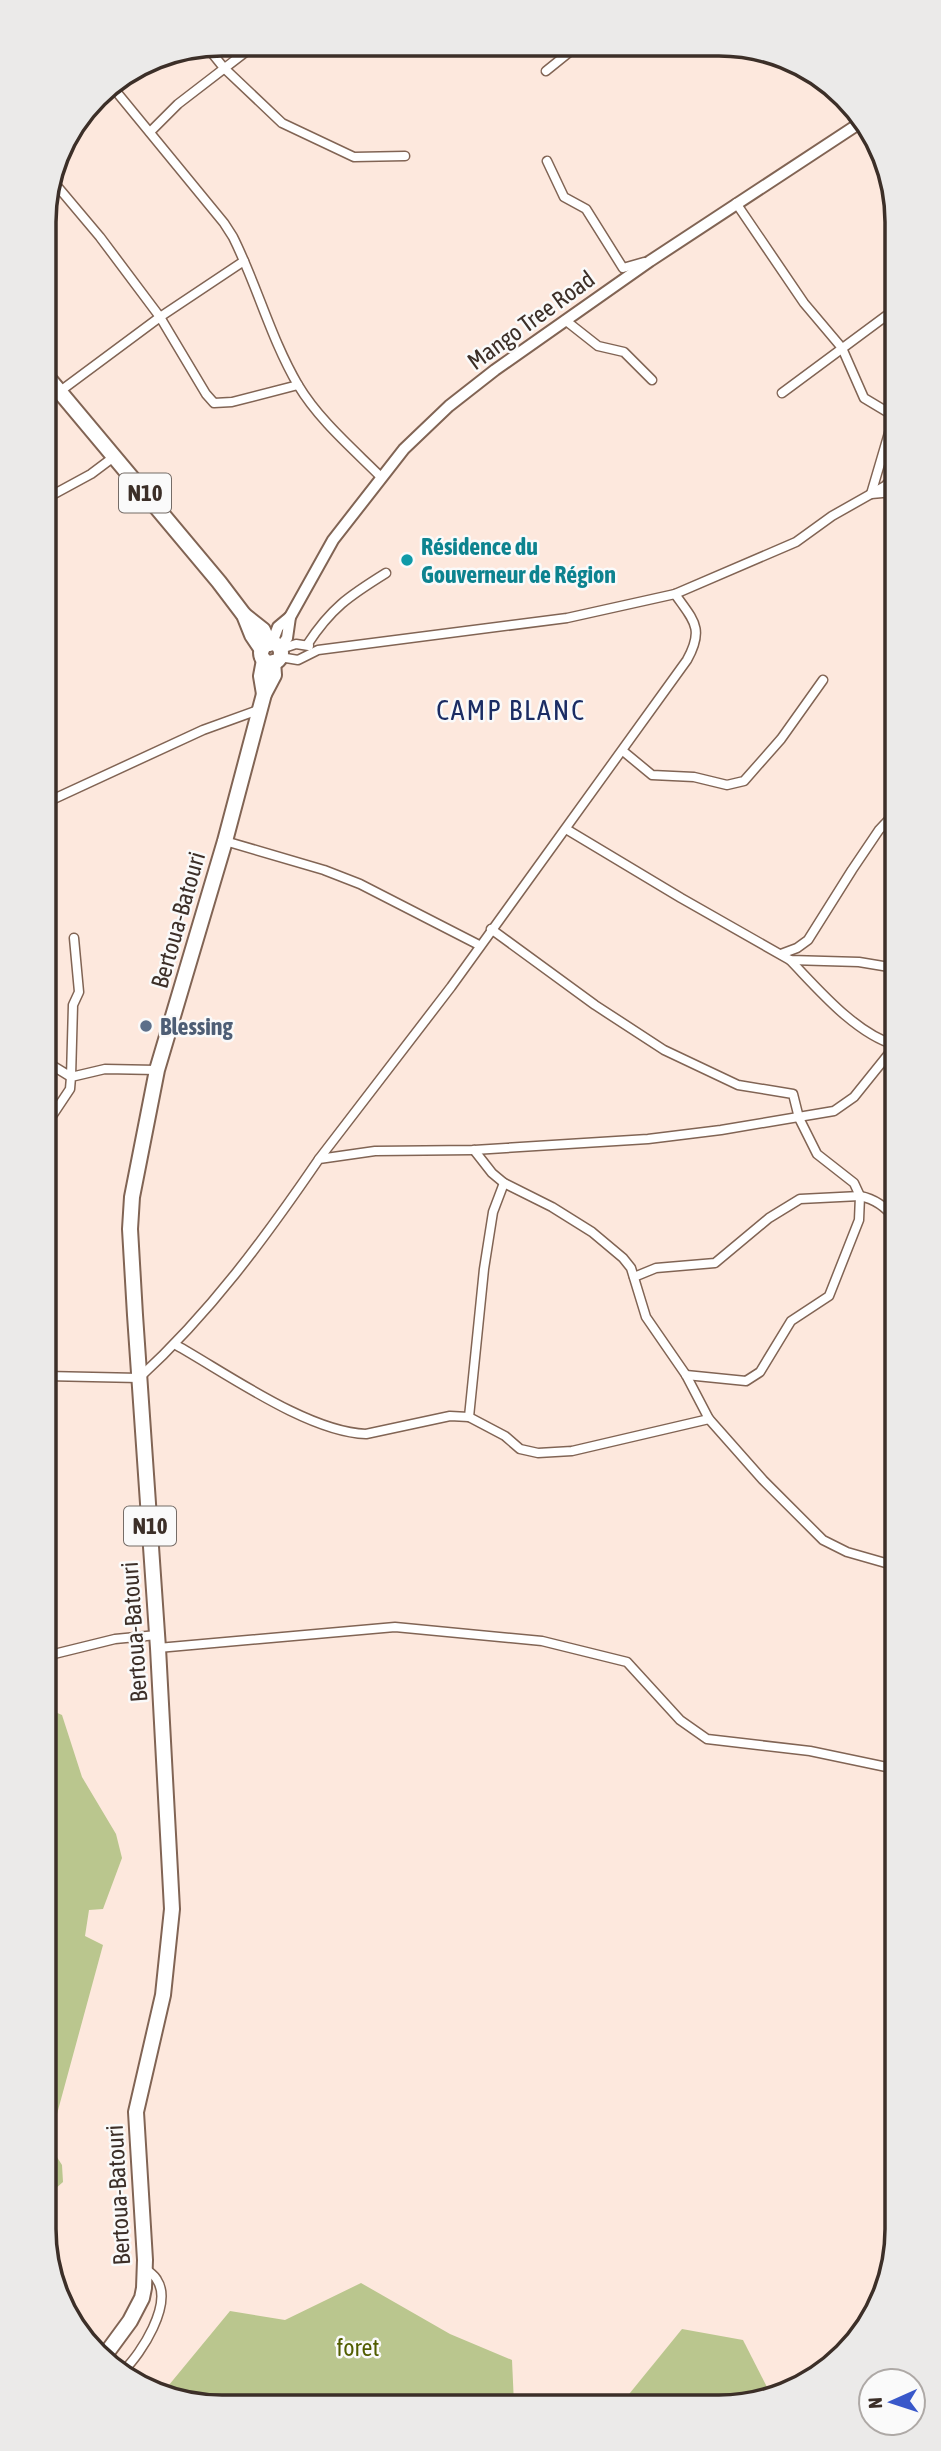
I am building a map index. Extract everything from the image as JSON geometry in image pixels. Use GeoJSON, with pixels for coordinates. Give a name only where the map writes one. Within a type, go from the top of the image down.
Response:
{"type":"FeatureCollection","features":[{"type":"Feature","properties":{"kind":"highway","name":"N10"},"geometry":{"type":"LineString","coordinates":[[56,388],[244,615],[263,630],[273,652]]}},
{"type":"Feature","properties":{"kind":"highway","name":"Bertoua-Batouri"},"geometry":{"type":"LineString","coordinates":[[109,2349],[121,2336],[138,2307],[144,2288],[136,2112],[163,1995],[172,1909],[130,1214],[157,1070],[225,841],[264,694],[274,675],[273,652]]}},
{"type":"Feature","properties":{"kind":"main road","name":"Mango Tree Road"},"geometry":{"type":"LineString","coordinates":[[273,652],[287,638],[290,617],[332,540],[404,449],[449,406],[495,370],[650,261],[855,126]]}},
{"type":"Feature","properties":{"kind":"street"},"geometry":{"type":"LineString","coordinates":[[214,56],[282,123],[354,157],[405,156]]}},
{"type":"Feature","properties":{"kind":"street"},"geometry":{"type":"LineString","coordinates":[[150,132],[178,104],[240,56]]}},
{"type":"Feature","properties":{"kind":"street"},"geometry":{"type":"LineString","coordinates":[[546,71],[565,56]]}},
{"type":"Feature","properties":{"kind":"street"},"geometry":{"type":"LineString","coordinates":[[118,93],[233,237],[273,332],[299,385],[337,432],[381,477]]}},
{"type":"Feature","properties":{"kind":"street"},"geometry":{"type":"LineString","coordinates":[[547,162],[564,197],[586,209],[623,268],[650,261]]}},
{"type":"Feature","properties":{"kind":"street"},"geometry":{"type":"LineString","coordinates":[[59,188],[100,237],[159,317],[214,403],[299,385]]}},
{"type":"Feature","properties":{"kind":"street"},"geometry":{"type":"LineString","coordinates":[[736,203],[804,303],[842,348],[864,398],[885,411]]}},
{"type":"Feature","properties":{"kind":"street"},"geometry":{"type":"LineString","coordinates":[[59,392],[159,317],[244,261]]}},
{"type":"Feature","properties":{"kind":"street"},"geometry":{"type":"LineString","coordinates":[[782,393],[885,317]]}},
{"type":"Feature","properties":{"kind":"street"},"geometry":{"type":"LineString","coordinates":[[565,320],[598,346],[624,352],[652,380]]}},
{"type":"Feature","properties":{"kind":"street"},"geometry":{"type":"LineString","coordinates":[[872,494],[885,448]]}},
{"type":"Feature","properties":{"kind":"street"},"geometry":{"type":"LineString","coordinates":[[56,493],[90,474],[114,456]]}},
{"type":"Feature","properties":{"kind":"street"},"geometry":{"type":"LineString","coordinates":[[273,652],[298,660],[318,650],[567,618],[675,594],[796,542],[832,516],[885,484]]}},
{"type":"Feature","properties":{"kind":"street"},"geometry":{"type":"LineString","coordinates":[[872,494],[885,493]]}},
{"type":"Feature","properties":{"kind":"street"},"geometry":{"type":"LineString","coordinates":[[307,645],[322,622],[347,597],[386,573]]}},
{"type":"Feature","properties":{"kind":"street"},"geometry":{"type":"LineString","coordinates":[[56,1376],[139,1378],[176,1345],[258,1246],[319,1159],[451,987],[687,660],[697,639],[697,630],[675,594]]}},
{"type":"Feature","properties":{"kind":"street"},"geometry":{"type":"LineString","coordinates":[[273,652],[296,644],[318,650]]}},
{"type":"Feature","properties":{"kind":"street"},"geometry":{"type":"LineString","coordinates":[[623,751],[652,775],[694,777],[727,785],[737,784],[744,780],[781,739],[823,680]]}},
{"type":"Feature","properties":{"kind":"street"},"geometry":{"type":"LineString","coordinates":[[56,798],[203,730],[261,709]]}},
{"type":"Feature","properties":{"kind":"street"},"geometry":{"type":"LineString","coordinates":[[781,954],[808,940],[865,850],[885,825]]}},
{"type":"Feature","properties":{"kind":"street"},"geometry":{"type":"LineString","coordinates":[[566,829],[790,960],[856,1024],[885,1042]]}},
{"type":"Feature","properties":{"kind":"street"},"geometry":{"type":"LineString","coordinates":[[225,841],[324,870],[360,884],[479,945]]}},
{"type":"Feature","properties":{"kind":"street"},"geometry":{"type":"LineString","coordinates":[[491,929],[595,1005],[664,1050],[738,1085],[793,1094],[800,1118],[817,1154],[853,1183],[860,1196],[859,1220],[829,1296],[791,1321],[760,1372],[746,1381],[686,1375]]}},
{"type":"Feature","properties":{"kind":"street"},"geometry":{"type":"LineString","coordinates":[[56,1110],[70,1089],[73,1005],[79,992],[74,938]]}},
{"type":"Feature","properties":{"kind":"street"},"geometry":{"type":"LineString","coordinates":[[790,960],[859,962],[885,966]]}},
{"type":"Feature","properties":{"kind":"street"},"geometry":{"type":"LineString","coordinates":[[319,1159],[375,1151],[474,1150],[648,1139],[800,1118],[834,1111],[848,1102],[885,1058]]}},
{"type":"Feature","properties":{"kind":"street"},"geometry":{"type":"LineString","coordinates":[[56,1067],[71,1077],[105,1069],[157,1070]]}},
{"type":"Feature","properties":{"kind":"street"},"geometry":{"type":"LineString","coordinates":[[474,1150],[492,1173],[504,1183],[552,1207],[592,1232],[623,1258],[634,1277],[646,1317],[686,1375],[709,1419],[756,1474],[823,1540],[847,1552],[885,1563]]}},
{"type":"Feature","properties":{"kind":"street"},"geometry":{"type":"LineString","coordinates":[[469,1418],[484,1269],[493,1212],[504,1183]]}},
{"type":"Feature","properties":{"kind":"street"},"geometry":{"type":"LineString","coordinates":[[634,1277],[656,1268],[715,1263],[769,1217],[800,1199],[860,1196],[869,1198],[885,1208]]}},
{"type":"Feature","properties":{"kind":"street"},"geometry":{"type":"LineString","coordinates":[[176,1345],[288,1409],[308,1419],[352,1433],[366,1434],[450,1416],[469,1418],[505,1436],[520,1449],[538,1453],[572,1451],[709,1419]]}},
{"type":"Feature","properties":{"kind":"street"},"geometry":{"type":"LineString","coordinates":[[56,1654],[115,1639],[157,1642],[395,1627],[542,1640],[627,1662],[680,1720],[707,1738],[810,1751],[885,1767]]}},
{"type":"Feature","properties":{"kind":"street"},"geometry":{"type":"LineString","coordinates":[[128,2366],[155,2324],[160,2302],[157,2278],[145,2268]]}},
{"type":"Feature","properties":{"kind":"green space"},"geometry":{"type":"Polygon","coordinates":[[[56,1712],[62,1715],[82,1777],[116,1834],[122,1858],[103,1909],[89,1910],[85,1936],[103,1945],[56,2118],[56,1712]]]}},
{"type":"Feature","properties":{"kind":"green space"},"geometry":{"type":"Polygon","coordinates":[[[56,2156],[62,2165],[63,2182],[56,2188],[56,2156]]]}},
{"type":"Feature","properties":{"kind":"green space","name":"foret"},"geometry":{"type":"Polygon","coordinates":[[[361,2283],[450,2334],[512,2360],[514,2395],[222,2395],[200,2394],[168,2386],[230,2311],[285,2320],[361,2283]]]}},
{"type":"Feature","properties":{"kind":"green space"},"geometry":{"type":"Polygon","coordinates":[[[682,2329],[743,2340],[767,2387],[741,2394],[628,2395],[682,2329]]]}},
{"type":"Feature","properties":{"kind":"place","name":"Résidence du Gouverneur de Région"},"geometry":{"type":"Point","coordinates":[407,560]}},
{"type":"Feature","properties":{"kind":"place","name":"Blessing"},"geometry":{"type":"Point","coordinates":[146,1026]}},
{"type":"Feature","properties":{"kind":"district","name":"CAMP BLANC"},"geometry":{"type":"Point","coordinates":[511,710]}}]}
